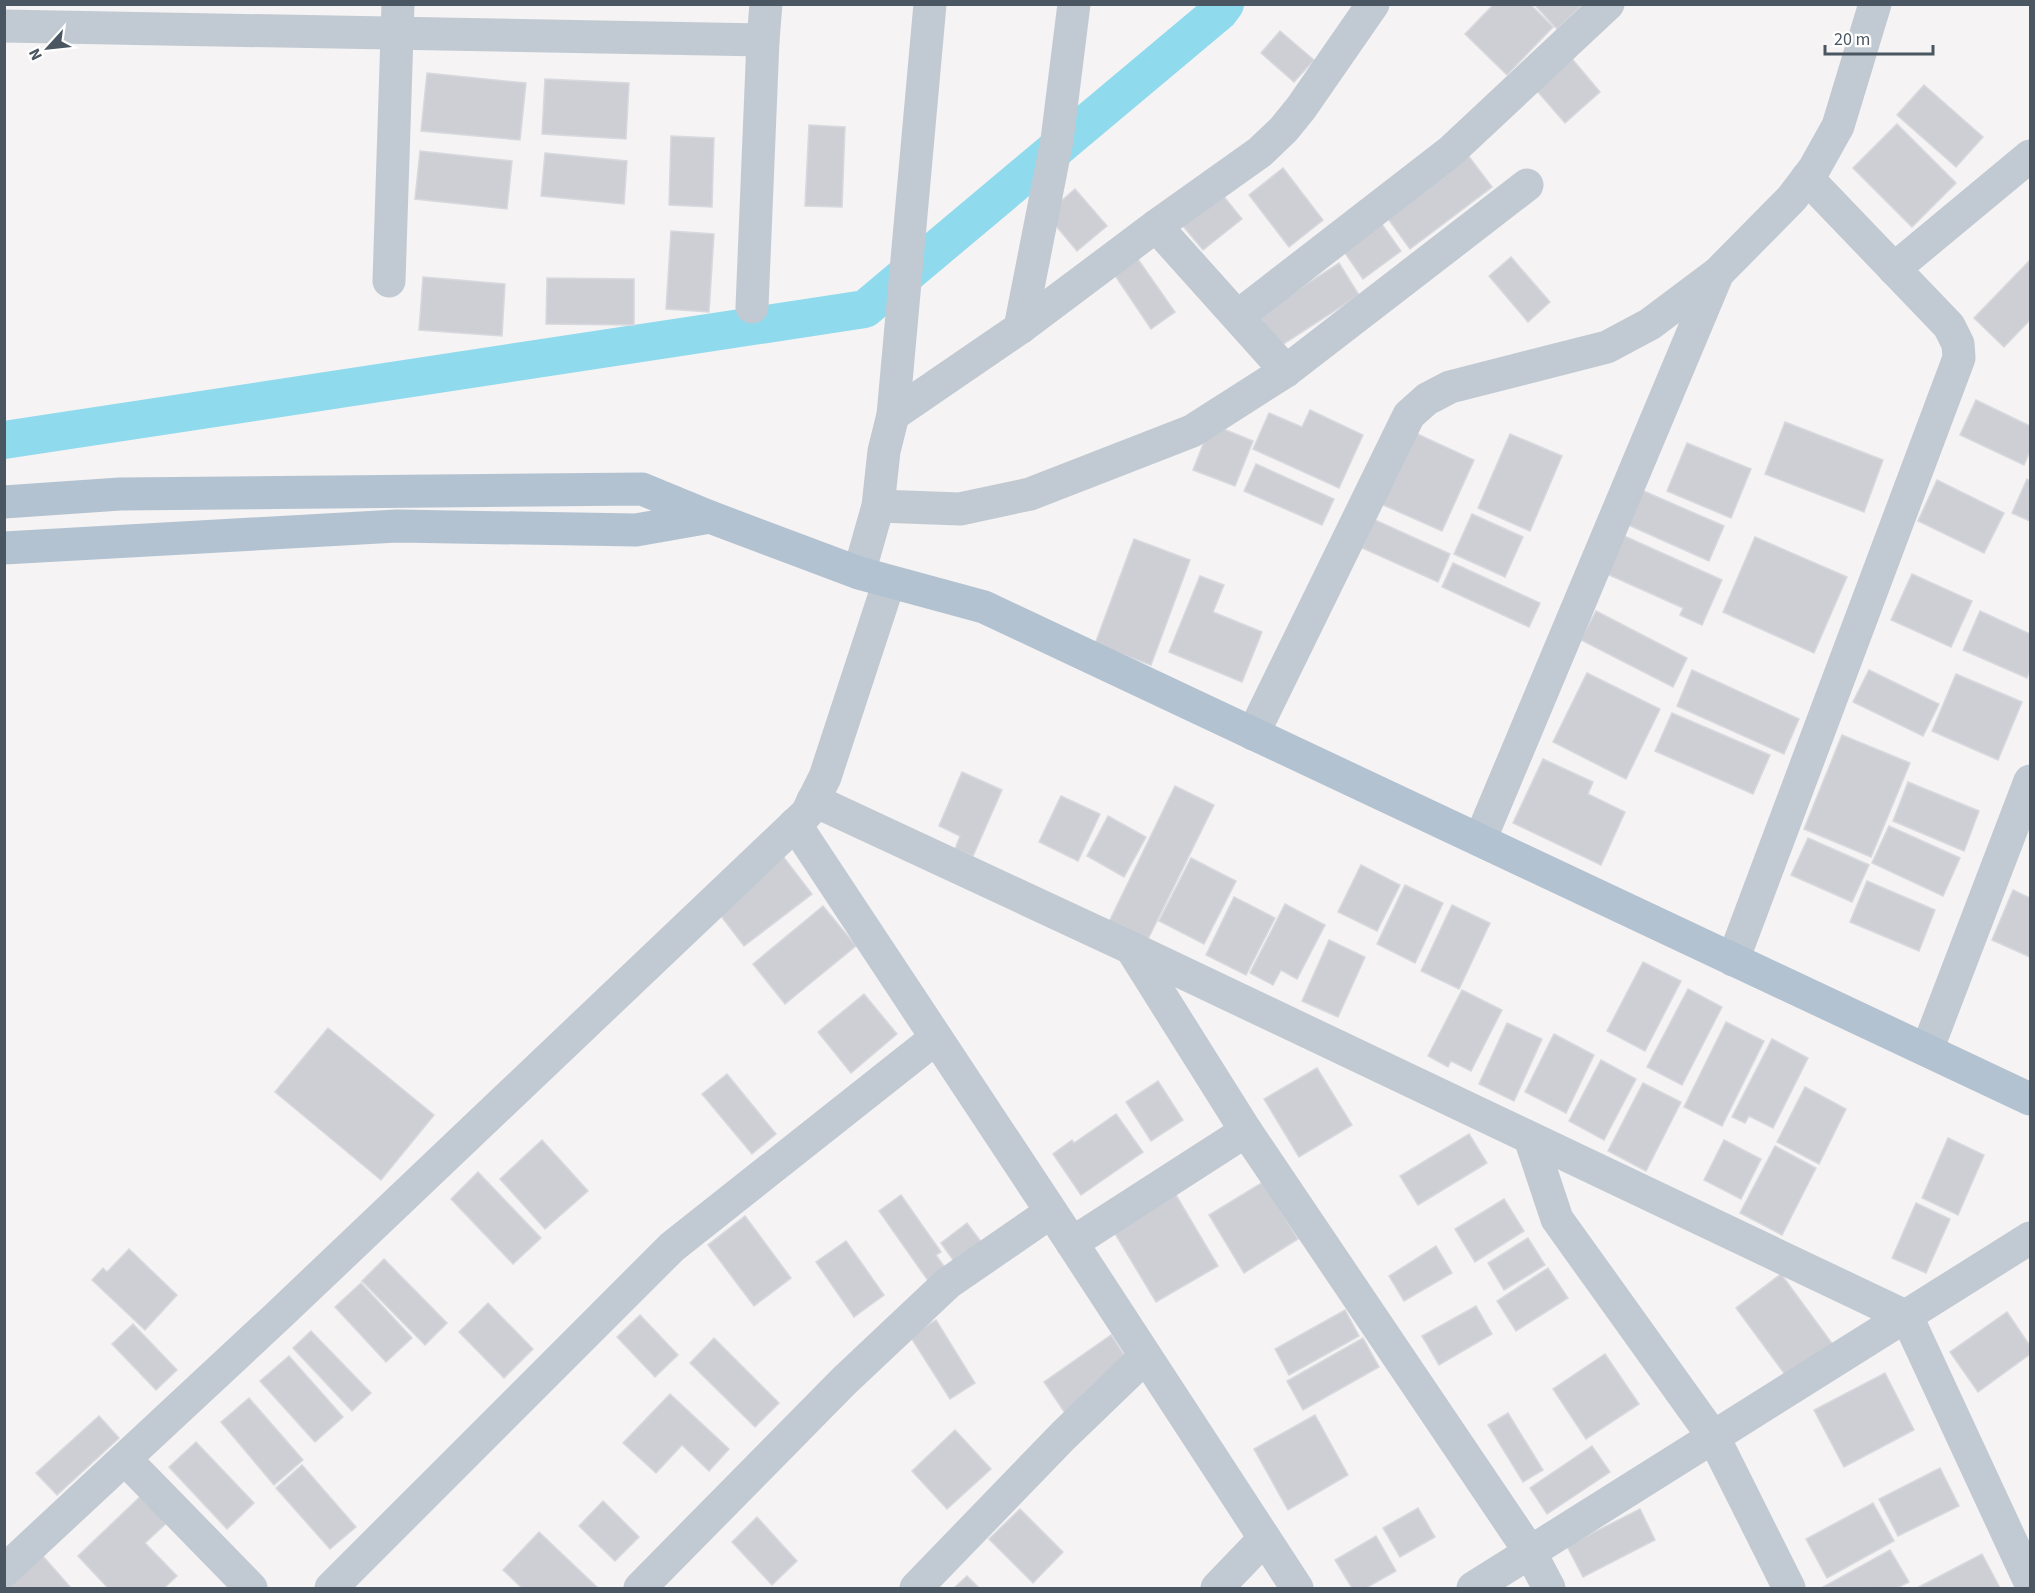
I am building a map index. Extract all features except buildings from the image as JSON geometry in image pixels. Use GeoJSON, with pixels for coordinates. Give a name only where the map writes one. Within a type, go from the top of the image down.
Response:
{"type":"FeatureCollection","features":[{"type":"Feature","properties":{"kind":"main road"},"geometry":{"type":"LineString","coordinates":[[4,502],[120,494],[642,489],[710,517],[874,577],[984,607],[2031,1099]]}},
{"type":"Feature","properties":{"kind":"main road"},"geometry":{"type":"LineString","coordinates":[[4,548],[397,526],[636,530],[710,517]]}},
{"type":"Feature","properties":{"kind":"street"},"geometry":{"type":"LineString","coordinates":[[752,307],[766,4]]}},
{"type":"Feature","properties":{"kind":"street"},"geometry":{"type":"LineString","coordinates":[[4,1571],[280,1314],[804,812],[825,777],[874,577],[884,451],[893,415],[930,4]]}},
{"type":"Feature","properties":{"kind":"street"},"geometry":{"type":"LineString","coordinates":[[1020,328],[1057,140],[1074,4]]}},
{"type":"Feature","properties":{"kind":"street"},"geometry":{"type":"LineString","coordinates":[[893,415],[1020,328],[1156,226],[1260,152],[1302,108],[1373,4]]}},
{"type":"Feature","properties":{"kind":"street"},"geometry":{"type":"LineString","coordinates":[[1238,316],[1451,151],[1608,4]]}},
{"type":"Feature","properties":{"kind":"street"},"geometry":{"type":"LineString","coordinates":[[1253,734],[1409,415],[1427,399],[1450,387],[1607,347],[1650,324],[1718,273],[1792,198],[1814,169],[1838,126],[1875,4]]}},
{"type":"Feature","properties":{"kind":"street"},"geometry":{"type":"LineString","coordinates":[[4,26],[398,19],[763,40]]}},
{"type":"Feature","properties":{"kind":"street"},"geometry":{"type":"LineString","coordinates":[[388,282],[398,19]]}},
{"type":"Feature","properties":{"kind":"street"},"geometry":{"type":"LineString","coordinates":[[1894,269],[2031,156]]}},
{"type":"Feature","properties":{"kind":"street"},"geometry":{"type":"LineString","coordinates":[[1733,960],[1959,358],[1958,344],[1948,326],[1807,178]]}},
{"type":"Feature","properties":{"kind":"street"},"geometry":{"type":"LineString","coordinates":[[878,507],[960,509],[1030,494],[1192,431],[1286,371],[1527,184]]}},
{"type":"Feature","properties":{"kind":"street"},"geometry":{"type":"LineString","coordinates":[[1156,226],[1286,371]]}},
{"type":"Feature","properties":{"kind":"street"},"geometry":{"type":"LineString","coordinates":[[1480,840],[1718,273]]}},
{"type":"Feature","properties":{"kind":"street"},"geometry":{"type":"LineString","coordinates":[[1928,1050],[2031,781]]}},
{"type":"Feature","properties":{"kind":"street"},"geometry":{"type":"LineString","coordinates":[[804,812],[1131,948],[1907,1317],[2031,1582]]}},
{"type":"Feature","properties":{"kind":"street"},"geometry":{"type":"LineString","coordinates":[[804,812],[936,1038],[1297,1588]]}},
{"type":"Feature","properties":{"kind":"street"},"geometry":{"type":"LineString","coordinates":[[1131,948],[1246,1131],[1530,1552],[1549,1588]]}},
{"type":"Feature","properties":{"kind":"street"},"geometry":{"type":"LineString","coordinates":[[331,1588],[672,1247],[936,1038]]}},
{"type":"Feature","properties":{"kind":"street"},"geometry":{"type":"LineString","coordinates":[[1072,1243],[1246,1131]]}},
{"type":"Feature","properties":{"kind":"street"},"geometry":{"type":"LineString","coordinates":[[1530,1138],[1557,1219],[1714,1438],[1789,1588]]}},
{"type":"Feature","properties":{"kind":"street"},"geometry":{"type":"LineString","coordinates":[[640,1588],[844,1381],[948,1283],[1051,1212]]}},
{"type":"Feature","properties":{"kind":"street"},"geometry":{"type":"LineString","coordinates":[[1473,1588],[2031,1239]]}},
{"type":"Feature","properties":{"kind":"street"},"geometry":{"type":"LineString","coordinates":[[916,1588],[1063,1436],[1144,1357]]}},
{"type":"Feature","properties":{"kind":"street"},"geometry":{"type":"LineString","coordinates":[[125,1459],[251,1588]]}},
{"type":"Feature","properties":{"kind":"street"},"geometry":{"type":"LineString","coordinates":[[1217,1588],[1264,1539]]}},
{"type":"Feature","properties":{"kind":"waterway"},"geometry":{"type":"LineString","coordinates":[[4,440],[865,309],[1219,12],[1225,4]]}}]}
